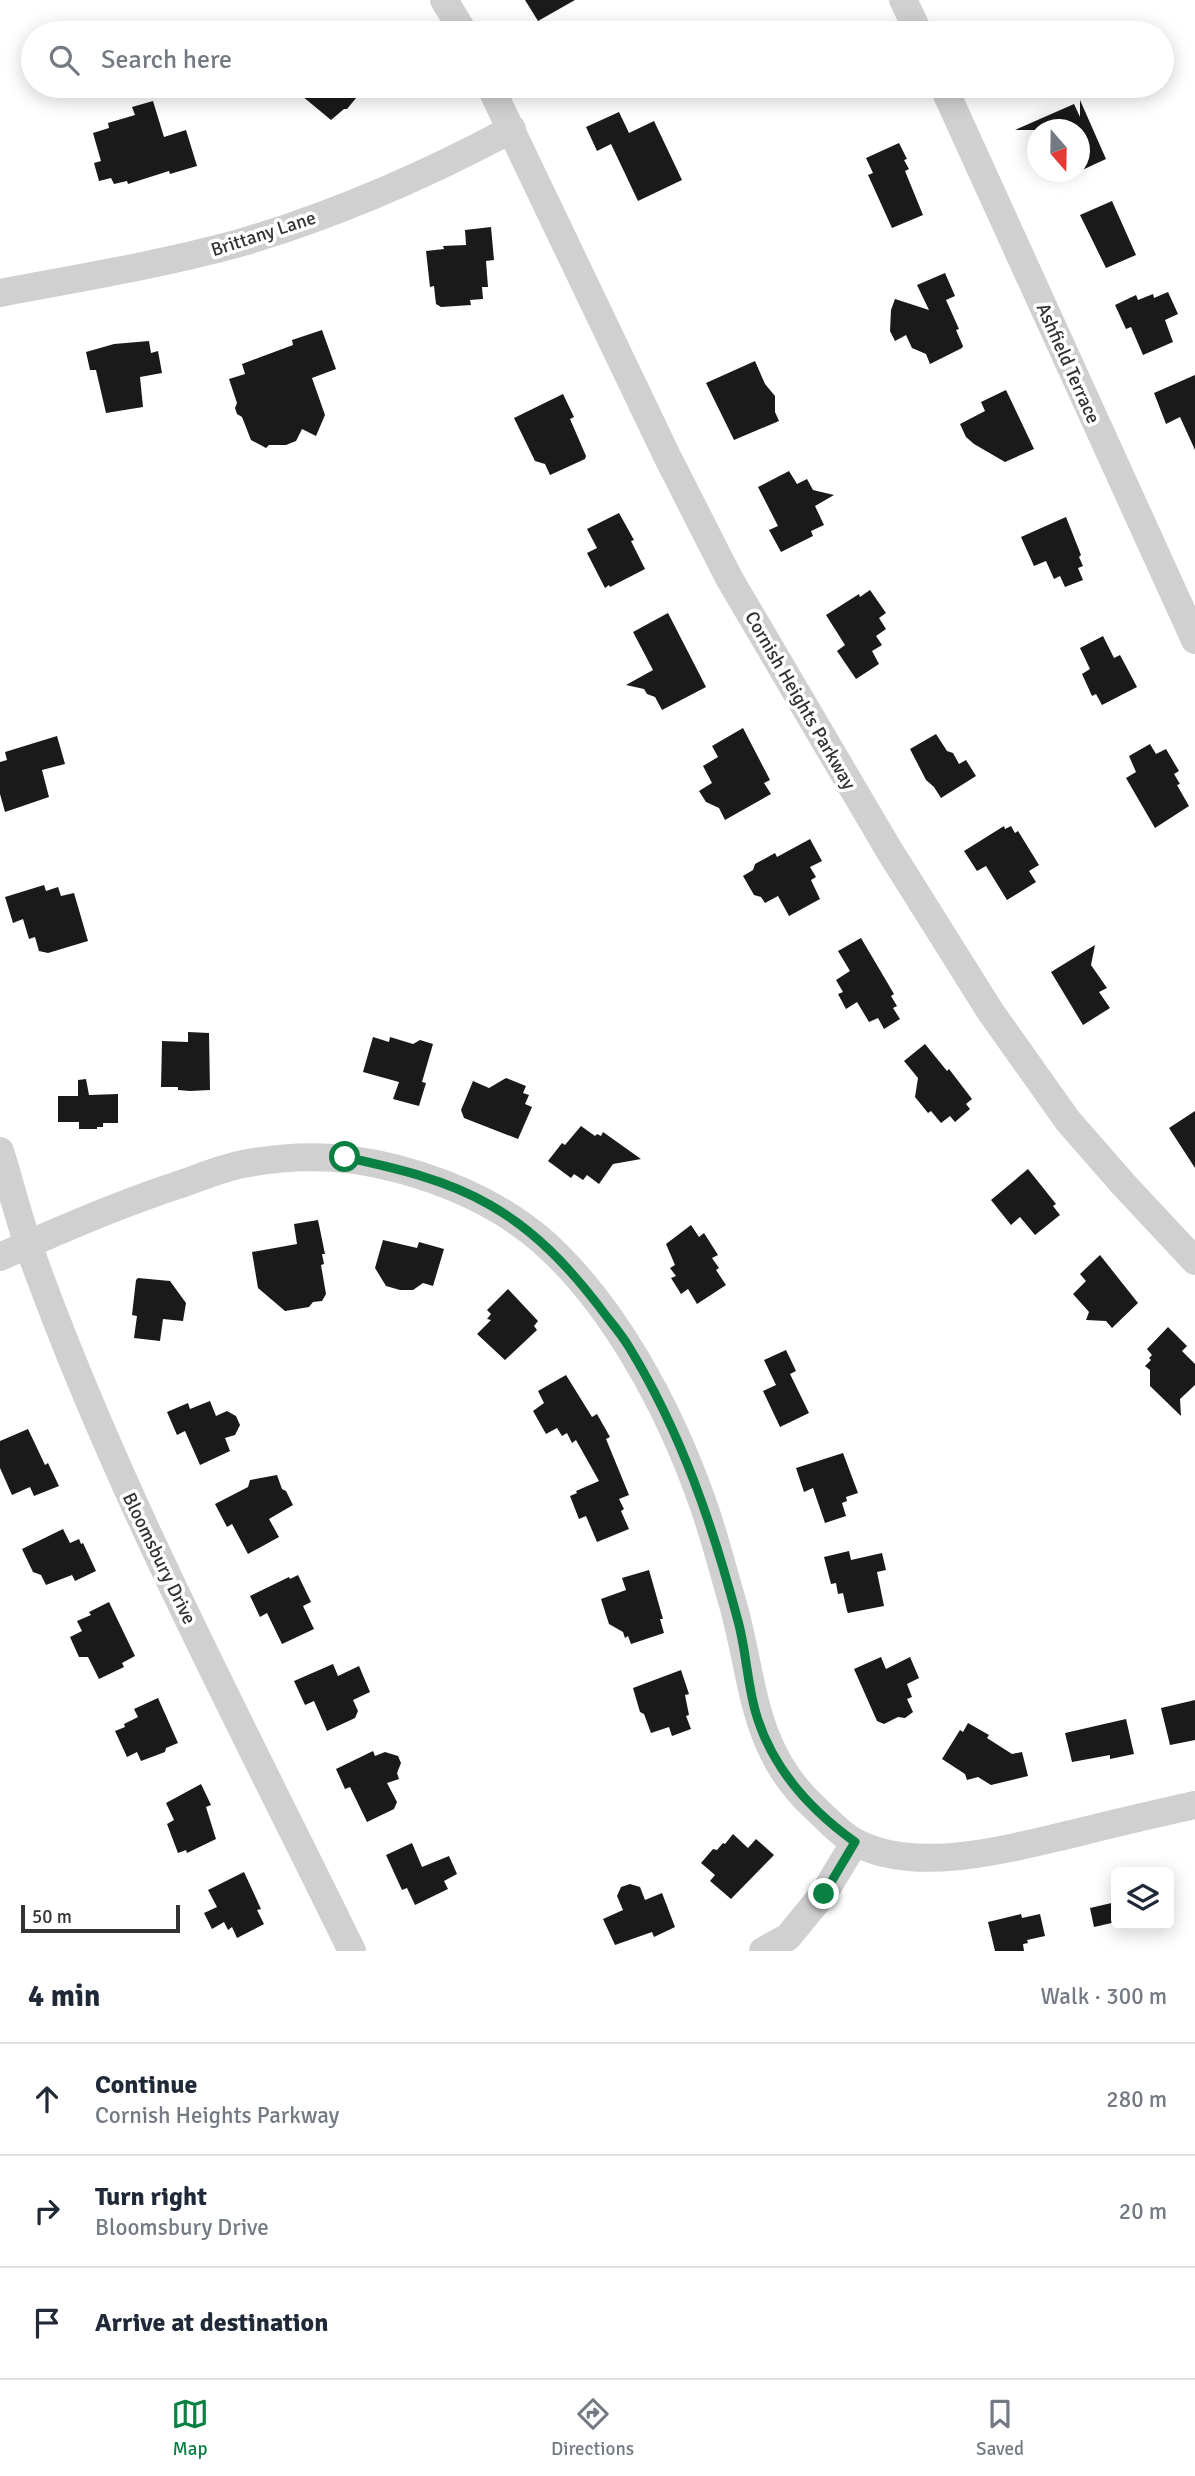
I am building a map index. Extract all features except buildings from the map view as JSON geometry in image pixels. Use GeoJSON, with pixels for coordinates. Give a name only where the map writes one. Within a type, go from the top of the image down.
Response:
{"type":"FeatureCollection","features":[{"type":"Feature","properties":{"kind":"street"},"geometry":{"type":"LineString","coordinates":[[444,0],[457,21]]}},
{"type":"Feature","properties":{"kind":"street"},"geometry":{"type":"LineString","coordinates":[[903,0],[913,21]]}},
{"type":"Feature","properties":{"kind":"street","name":"Cornish Heights Parkway"},"geometry":{"type":"LineString","coordinates":[[496,98],[667,456],[729,578],[889,850],[990,1012],[1068,1121],[1124,1185],[1194,1257]]}},
{"type":"Feature","properties":{"kind":"street","name":"Ashfield Terrace"},"geometry":{"type":"LineString","coordinates":[[948,98],[1195,640]]}},
{"type":"Feature","properties":{"kind":"street","name":"Brittany Lane"},"geometry":{"type":"LineString","coordinates":[[0,293],[178,258],[238,243],[349,205],[471,151],[512,129]]}},
{"type":"Feature","properties":{"kind":"street","name":"Bloomsbury Drive"},"geometry":{"type":"LineString","coordinates":[[0,1151],[28,1245],[67,1349],[127,1491],[352,1951]]}},
{"type":"Feature","properties":{"kind":"street"},"geometry":{"type":"LineString","coordinates":[[0,1257],[140,1198],[239,1165],[298,1156],[345,1157],[398,1168],[445,1184],[490,1205],[538,1238],[570,1269],[628,1345],[669,1420],[702,1501],[739,1623],[755,1710],[772,1754],[799,1794],[838,1830],[855,1842],[883,1853],[911,1857],[945,1857],[1009,1849],[1195,1805]]}},
{"type":"Feature","properties":{"kind":"street"},"geometry":{"type":"LineString","coordinates":[[763,1951],[788,1937],[824,1894],[855,1842]]}},
{"type":"Feature","properties":{"kind":"route"},"geometry":{"type":"LineString","coordinates":[[345,1157],[398,1168],[445,1184],[490,1205],[538,1238],[570,1269],[628,1345],[669,1420],[702,1501],[739,1623],[755,1710],[772,1754],[799,1794],[855,1842],[824,1894]]}}]}
